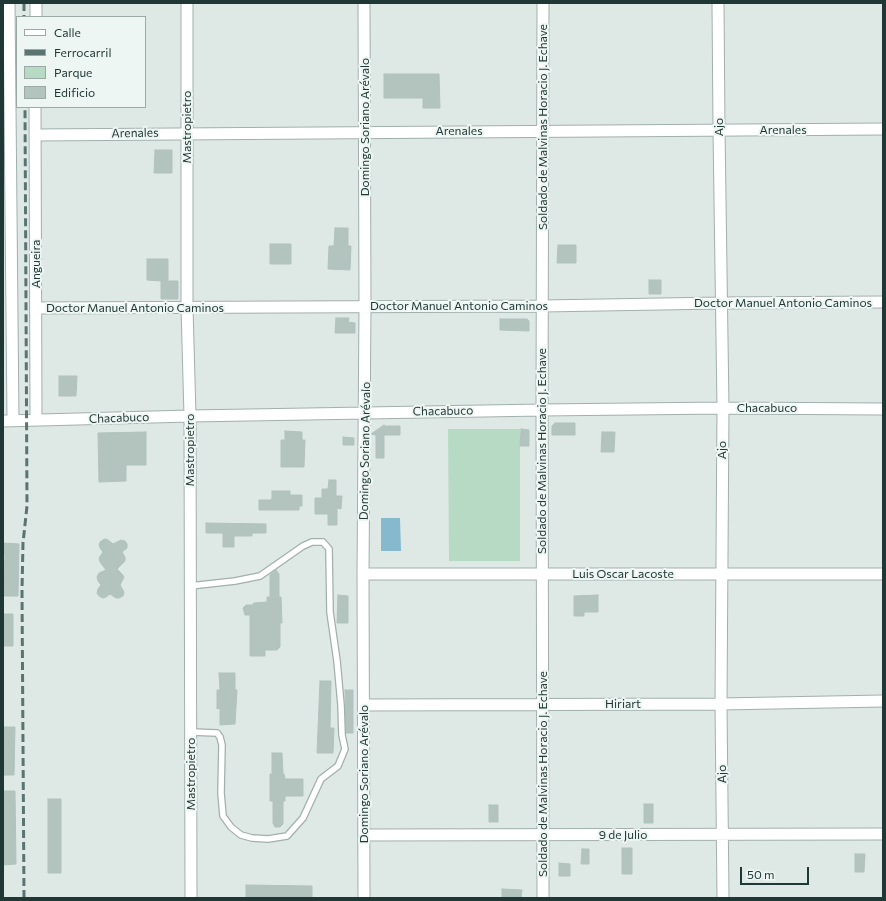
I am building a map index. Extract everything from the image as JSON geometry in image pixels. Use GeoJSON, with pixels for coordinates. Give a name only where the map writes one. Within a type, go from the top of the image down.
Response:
{"type":"FeatureCollection","features":[{"type":"Feature","properties":{"kind":"street","name":"Angueira"},"geometry":{"type":"LineString","coordinates":[[8,421],[6,135],[9,3]]}},
{"type":"Feature","properties":{"kind":"street"},"geometry":{"type":"LineString","coordinates":[[36,3],[36,16]]}},
{"type":"Feature","properties":{"kind":"street","name":"Mastropietro"},"geometry":{"type":"LineString","coordinates":[[187,3],[187,307],[190,416],[191,898]]}},
{"type":"Feature","properties":{"kind":"street","name":"Domingo Soriano Arévalo"},"geometry":{"type":"LineString","coordinates":[[364,3],[364,898]]}},
{"type":"Feature","properties":{"kind":"street","name":"Soldado de Malvinas Horacio J. Echave"},"geometry":{"type":"LineString","coordinates":[[543,3],[543,898]]}},
{"type":"Feature","properties":{"kind":"street","name":"Ajo"},"geometry":{"type":"LineString","coordinates":[[718,3],[723,408],[721,574],[723,898]]}},
{"type":"Feature","properties":{"kind":"street","name":"Angueira"},"geometry":{"type":"LineString","coordinates":[[35,108],[36,420]]}},
{"type":"Feature","properties":{"kind":"street","name":"Arenales"},"geometry":{"type":"LineString","coordinates":[[35,135],[883,129]]}},
{"type":"Feature","properties":{"kind":"street","name":"Doctor Manuel Antonio Caminos"},"geometry":{"type":"LineString","coordinates":[[36,308],[542,306],[883,302]]}},
{"type":"Feature","properties":{"kind":"street","name":"Chacabuco"},"geometry":{"type":"LineString","coordinates":[[8,421],[190,416],[542,410],[723,408],[883,409]]}},
{"type":"Feature","properties":{"kind":"street","name":"Luis Oscar Lacoste"},"geometry":{"type":"LineString","coordinates":[[363,574],[883,574]]}},
{"type":"Feature","properties":{"kind":"street","name":"Hiriart"},"geometry":{"type":"LineString","coordinates":[[364,705],[721,704],[883,701]]}},
{"type":"Feature","properties":{"kind":"street","name":"9 de Julio"},"geometry":{"type":"LineString","coordinates":[[364,835],[883,834]]}},
{"type":"Feature","properties":{"kind":"lane"},"geometry":{"type":"LineString","coordinates":[[190,586],[235,581],[260,576],[303,546],[312,542],[323,542],[329,549],[330,612],[337,661],[342,735],[345,749],[338,766],[322,779],[303,818],[287,836],[268,839],[252,838],[241,835],[231,827],[223,816],[221,792],[222,745],[220,736],[217,733],[191,732]]}},
{"type":"Feature","properties":{"kind":"green space"},"geometry":{"type":"Polygon","coordinates":[[[448,429],[520,429],[520,561],[449,561],[448,429]]]}},
{"type":"Feature","properties":{"kind":"water"},"geometry":{"type":"Polygon","coordinates":[[[381,518],[400,518],[401,551],[381,551],[381,518]]]}},
{"type":"Feature","properties":{"kind":"building"},"geometry":{"type":"Polygon","coordinates":[[[384,74],[439,74],[440,108],[423,108],[423,98],[384,98],[384,74]]]}},
{"type":"Feature","properties":{"kind":"building"},"geometry":{"type":"Polygon","coordinates":[[[155,150],[172,150],[172,173],[154,173],[155,150]]]}},
{"type":"Feature","properties":{"kind":"building"},"geometry":{"type":"Polygon","coordinates":[[[335,228],[348,228],[348,246],[351,246],[350,270],[328,269],[329,246],[334,246],[335,228]]]}},
{"type":"Feature","properties":{"kind":"building"},"geometry":{"type":"Polygon","coordinates":[[[270,244],[291,244],[291,264],[270,264],[270,244]]]}},
{"type":"Feature","properties":{"kind":"building"},"geometry":{"type":"Polygon","coordinates":[[[558,245],[576,245],[576,263],[557,263],[558,245]]]}},
{"type":"Feature","properties":{"kind":"building"},"geometry":{"type":"Polygon","coordinates":[[[147,259],[168,259],[168,281],[178,281],[178,299],[161,299],[161,281],[147,280],[147,259]]]}},
{"type":"Feature","properties":{"kind":"building"},"geometry":{"type":"Polygon","coordinates":[[[649,280],[661,280],[661,294],[649,294],[649,280]]]}},
{"type":"Feature","properties":{"kind":"building"},"geometry":{"type":"Polygon","coordinates":[[[336,318],[349,318],[348,322],[355,323],[355,333],[335,333],[336,318]]]}},
{"type":"Feature","properties":{"kind":"building"},"geometry":{"type":"Polygon","coordinates":[[[500,319],[527,319],[529,321],[529,331],[500,330],[500,319]]]}},
{"type":"Feature","properties":{"kind":"building"},"geometry":{"type":"Polygon","coordinates":[[[59,376],[77,376],[76,396],[59,396],[59,376]]]}},
{"type":"Feature","properties":{"kind":"building"},"geometry":{"type":"Polygon","coordinates":[[[555,423],[575,423],[575,435],[552,435],[552,426],[555,423]]]}},
{"type":"Feature","properties":{"kind":"building"},"geometry":{"type":"Polygon","coordinates":[[[384,425],[400,426],[400,435],[384,435],[384,458],[376,458],[376,435],[371,434],[384,425]]]}},
{"type":"Feature","properties":{"kind":"building"},"geometry":{"type":"Polygon","coordinates":[[[521,429],[529,430],[529,446],[520,446],[521,429]]]}},
{"type":"Feature","properties":{"kind":"building"},"geometry":{"type":"Polygon","coordinates":[[[285,431],[302,432],[302,440],[305,440],[304,467],[281,467],[281,440],[285,440],[285,431]]]}},
{"type":"Feature","properties":{"kind":"building"},"geometry":{"type":"Polygon","coordinates":[[[146,432],[146,465],[126,465],[126,481],[99,482],[98,433],[146,432]]]}},
{"type":"Feature","properties":{"kind":"building"},"geometry":{"type":"Polygon","coordinates":[[[602,432],[615,432],[614,452],[601,452],[602,432]]]}},
{"type":"Feature","properties":{"kind":"building"},"geometry":{"type":"Polygon","coordinates":[[[343,437],[354,438],[354,445],[343,445],[343,437]]]}},
{"type":"Feature","properties":{"kind":"building"},"geometry":{"type":"Polygon","coordinates":[[[329,480],[336,480],[336,496],[342,496],[341,509],[337,508],[337,525],[328,525],[328,514],[315,514],[315,498],[322,498],[322,489],[328,489],[329,480]]]}},
{"type":"Feature","properties":{"kind":"building"},"geometry":{"type":"Polygon","coordinates":[[[272,491],[290,491],[290,495],[302,495],[302,506],[299,506],[299,510],[259,510],[259,500],[271,500],[272,491]]]}},
{"type":"Feature","properties":{"kind":"building"},"geometry":{"type":"Polygon","coordinates":[[[206,523],[266,524],[266,533],[252,533],[252,536],[234,536],[234,547],[223,547],[223,533],[206,533],[206,523]]]}},
{"type":"Feature","properties":{"kind":"building"},"geometry":{"type":"Polygon","coordinates":[[[105,539],[113,544],[121,540],[125,541],[127,544],[127,548],[122,552],[125,557],[125,561],[117,569],[124,577],[120,585],[124,592],[123,596],[119,598],[116,598],[110,594],[103,598],[97,593],[101,585],[97,577],[99,573],[106,570],[99,558],[103,552],[99,544],[105,539]]]}},
{"type":"Feature","properties":{"kind":"building"},"geometry":{"type":"Polygon","coordinates":[[[3,543],[19,544],[18,596],[3,596],[5,555],[3,555],[3,543]]]}},
{"type":"Feature","properties":{"kind":"building"},"geometry":{"type":"Polygon","coordinates":[[[276,570],[279,574],[279,597],[281,597],[282,623],[280,623],[280,647],[277,650],[265,650],[265,656],[250,656],[250,615],[245,615],[243,608],[246,605],[252,605],[254,603],[267,602],[267,597],[270,597],[270,575],[276,570]]]}},
{"type":"Feature","properties":{"kind":"building"},"geometry":{"type":"Polygon","coordinates":[[[338,595],[348,596],[348,623],[337,623],[338,595]]]}},
{"type":"Feature","properties":{"kind":"building"},"geometry":{"type":"Polygon","coordinates":[[[598,595],[598,612],[584,612],[584,616],[574,616],[574,596],[598,595]]]}},
{"type":"Feature","properties":{"kind":"building"},"geometry":{"type":"Polygon","coordinates":[[[3,614],[13,614],[13,646],[3,646],[3,614]]]}},
{"type":"Feature","properties":{"kind":"building"},"geometry":{"type":"Polygon","coordinates":[[[219,673],[235,673],[235,690],[237,690],[235,724],[220,725],[220,708],[217,709],[217,690],[220,690],[219,673]]]}},
{"type":"Feature","properties":{"kind":"building"},"geometry":{"type":"Polygon","coordinates":[[[320,681],[331,681],[330,728],[334,728],[333,753],[317,753],[320,681]]]}},
{"type":"Feature","properties":{"kind":"building"},"geometry":{"type":"Polygon","coordinates":[[[345,690],[353,690],[353,733],[346,733],[345,690]]]}},
{"type":"Feature","properties":{"kind":"building"},"geometry":{"type":"Polygon","coordinates":[[[3,727],[15,727],[14,775],[3,775],[3,727]]]}},
{"type":"Feature","properties":{"kind":"building"},"geometry":{"type":"Polygon","coordinates":[[[272,753],[282,753],[283,774],[285,779],[303,779],[303,796],[285,796],[285,801],[283,801],[283,824],[280,827],[275,827],[273,823],[273,801],[270,801],[272,753]]]}},
{"type":"Feature","properties":{"kind":"building"},"geometry":{"type":"Polygon","coordinates":[[[3,791],[15,791],[16,864],[3,865],[3,791]]]}},
{"type":"Feature","properties":{"kind":"building"},"geometry":{"type":"Polygon","coordinates":[[[48,799],[61,799],[61,873],[48,873],[48,799]]]}},
{"type":"Feature","properties":{"kind":"building"},"geometry":{"type":"Polygon","coordinates":[[[644,804],[653,804],[653,823],[644,823],[644,804]]]}},
{"type":"Feature","properties":{"kind":"building"},"geometry":{"type":"Polygon","coordinates":[[[489,805],[498,805],[498,822],[489,822],[489,805]]]}},
{"type":"Feature","properties":{"kind":"building"},"geometry":{"type":"Polygon","coordinates":[[[622,848],[632,848],[632,874],[622,874],[622,848]]]}},
{"type":"Feature","properties":{"kind":"building"},"geometry":{"type":"Polygon","coordinates":[[[582,849],[589,849],[589,864],[581,864],[582,849]]]}},
{"type":"Feature","properties":{"kind":"building"},"geometry":{"type":"Polygon","coordinates":[[[855,854],[865,854],[864,872],[855,872],[855,854]]]}},
{"type":"Feature","properties":{"kind":"building"},"geometry":{"type":"Polygon","coordinates":[[[559,863],[570,864],[570,876],[559,876],[559,863]]]}},
{"type":"Feature","properties":{"kind":"building"},"geometry":{"type":"Polygon","coordinates":[[[246,885],[312,886],[312,898],[246,898],[246,885]]]}},
{"type":"Feature","properties":{"kind":"building"},"geometry":{"type":"Polygon","coordinates":[[[502,889],[522,890],[521,898],[502,898],[502,889]]]}},
{"type":"Feature","properties":{"kind":"railway"},"geometry":{"type":"LineString","coordinates":[[24,3],[24,16]]}},
{"type":"Feature","properties":{"kind":"railway"},"geometry":{"type":"LineString","coordinates":[[24,898],[22,590],[23,543],[27,506],[25,108]]}}]}
